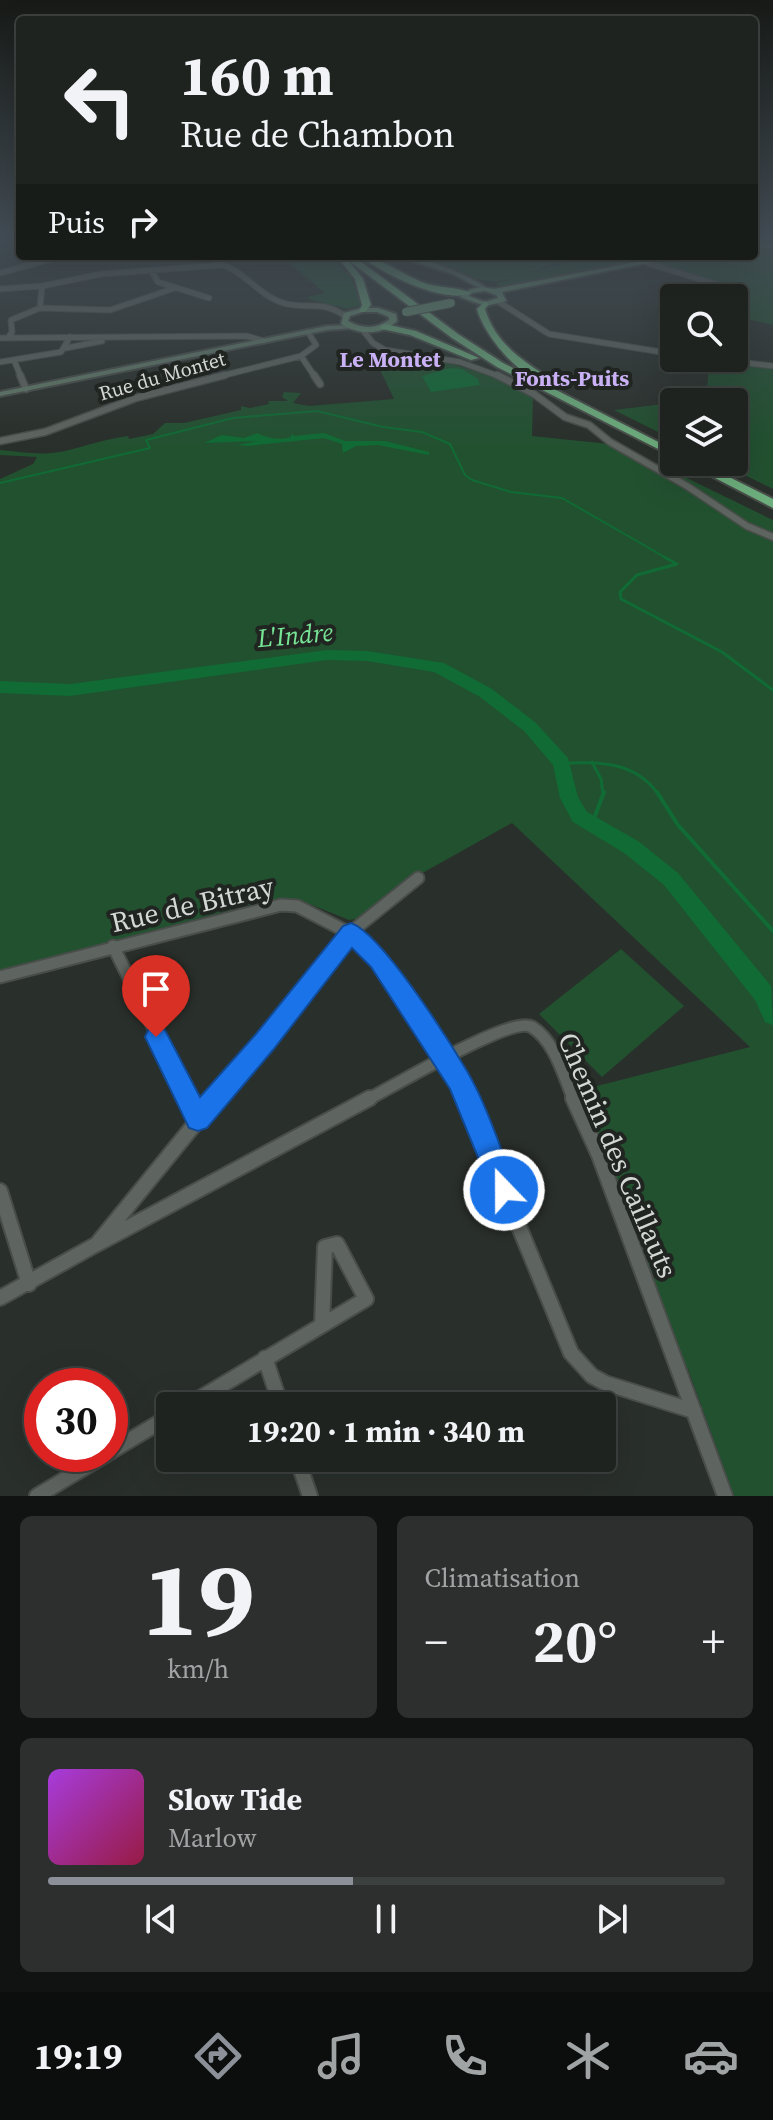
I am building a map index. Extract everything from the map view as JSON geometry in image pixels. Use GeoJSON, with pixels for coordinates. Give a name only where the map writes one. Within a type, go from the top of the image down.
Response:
{"type":"FeatureCollection","features":[{"type":"Feature","properties":{"kind":"highway"},"geometry":{"type":"LineString","coordinates":[[359,310],[366,306]]}},
{"type":"Feature","properties":{"kind":"highway"},"geometry":{"type":"LineString","coordinates":[[415,306],[476,351],[569,402]]}},
{"type":"Feature","properties":{"kind":"highway"},"geometry":{"type":"LineString","coordinates":[[424,306],[478,346],[660,441]]}},
{"type":"Feature","properties":{"kind":"highway"},"geometry":{"type":"LineString","coordinates":[[484,306],[481,309],[483,319],[505,350],[542,377],[597,410]]}},
{"type":"Feature","properties":{"kind":"highway"},"geometry":{"type":"LineString","coordinates":[[381,328],[413,333],[448,347],[660,447]]}},
{"type":"Feature","properties":{"kind":"highway"},"geometry":{"type":"LineString","coordinates":[[718,476],[773,504]]}},
{"type":"Feature","properties":{"kind":"highway"},"geometry":{"type":"LineString","coordinates":[[731,476],[773,497]]}},
{"type":"Feature","properties":{"kind":"main road"},"geometry":{"type":"LineString","coordinates":[[0,394],[308,332],[324,328],[359,310],[406,312],[437,306]]}},
{"type":"Feature","properties":{"kind":"main road"},"geometry":{"type":"LineString","coordinates":[[386,312],[394,319]]}},
{"type":"Feature","properties":{"kind":"main road"},"geometry":{"type":"LineString","coordinates":[[324,328],[381,328],[406,312]]}},
{"type":"Feature","properties":{"kind":"main road"},"geometry":{"type":"LineString","coordinates":[[344,318],[357,328]]}},
{"type":"Feature","properties":{"kind":"street"},"geometry":{"type":"LineString","coordinates":[[0,317],[11,320],[40,308],[110,310],[122,306]]}},
{"type":"Feature","properties":{"kind":"street"},"geometry":{"type":"LineString","coordinates":[[325,306],[359,310]]}},
{"type":"Feature","properties":{"kind":"street"},"geometry":{"type":"LineString","coordinates":[[508,306],[531,328],[549,334],[660,352]]}},
{"type":"Feature","properties":{"kind":"street"},"geometry":{"type":"LineString","coordinates":[[332,308],[344,318]]}},
{"type":"Feature","properties":{"kind":"street"},"geometry":{"type":"LineString","coordinates":[[8,338],[12,331],[11,320]]}},
{"type":"Feature","properties":{"kind":"street"},"geometry":{"type":"LineString","coordinates":[[357,328],[389,351],[451,360],[496,375],[534,394],[565,417],[589,425],[608,441],[687,486],[747,526],[773,537]]}},
{"type":"Feature","properties":{"kind":"street"},"geometry":{"type":"LineString","coordinates":[[369,338],[370,334],[381,328]]}},
{"type":"Feature","properties":{"kind":"street"},"geometry":{"type":"LineString","coordinates":[[308,332],[316,345],[301,356],[320,384]]}},
{"type":"Feature","properties":{"kind":"street"},"geometry":{"type":"LineString","coordinates":[[0,338],[251,336],[264,341]]}},
{"type":"Feature","properties":{"kind":"street"},"geometry":{"type":"LineString","coordinates":[[66,348],[70,337]]}},
{"type":"Feature","properties":{"kind":"street"},"geometry":{"type":"LineString","coordinates":[[0,362],[125,337]]}},
{"type":"Feature","properties":{"kind":"street","name":"Rue du Montet"},"geometry":{"type":"LineString","coordinates":[[0,441],[45,432],[136,398],[301,356]]}},
{"type":"Feature","properties":{"kind":"street"},"geometry":{"type":"LineString","coordinates":[[14,360],[26,389]]}},
{"type":"Feature","properties":{"kind":"street"},"geometry":{"type":"LineString","coordinates":[[748,363],[773,366]]}},
{"type":"Feature","properties":{"kind":"street"},"geometry":{"type":"LineString","coordinates":[[97,1244],[351,932],[418,878]]}},
{"type":"Feature","properties":{"kind":"street","name":"Rue de Bitray"},"geometry":{"type":"LineString","coordinates":[[0,977],[281,905],[297,906],[351,932],[379,960],[459,1081],[571,1353],[592,1376],[605,1383],[694,1411]]}},
{"type":"Feature","properties":{"kind":"street"},"geometry":{"type":"LineString","coordinates":[[113,946],[198,1119]]}},
{"type":"Feature","properties":{"kind":"street","name":"Chemin des Caillauts"},"geometry":{"type":"LineString","coordinates":[[0,1298],[445,1058],[518,1024],[530,1025],[547,1040],[599,1155],[725,1496]]}},
{"type":"Feature","properties":{"kind":"street"},"geometry":{"type":"LineString","coordinates":[[0,1191],[29,1284]]}},
{"type":"Feature","properties":{"kind":"street"},"geometry":{"type":"LineString","coordinates":[[210,1392],[366,1299],[337,1244],[325,1247],[322,1325]]}},
{"type":"Feature","properties":{"kind":"street"},"geometry":{"type":"LineString","coordinates":[[265,1358],[276,1392]]}},
{"type":"Feature","properties":{"kind":"street"},"geometry":{"type":"LineString","coordinates":[[128,1441],[156,1424]]}},
{"type":"Feature","properties":{"kind":"street"},"geometry":{"type":"LineString","coordinates":[[37,1496],[77,1472]]}},
{"type":"Feature","properties":{"kind":"street"},"geometry":{"type":"LineString","coordinates":[[302,1472],[310,1496]]}},
{"type":"Feature","properties":{"kind":"shaded area"},"geometry":{"type":"Polygon","coordinates":[[[748,306],[773,306],[773,325],[748,319],[748,306]]]}},
{"type":"Feature","properties":{"kind":"shaded area"},"geometry":{"type":"Polygon","coordinates":[[[372,353],[417,357],[456,365],[533,396],[532,436],[619,445],[660,465],[660,476],[683,476],[773,520],[773,1496],[734,1496],[688,1369],[684,1368],[652,1270],[647,1270],[559,1053],[597,1086],[750,1047],[512,823],[410,880],[362,918],[349,920],[302,901],[267,900],[0,972],[0,479],[33,464],[37,457],[0,455],[0,450],[49,453],[120,437],[128,436],[129,439],[153,434],[165,423],[184,423],[241,410],[241,406],[250,408],[269,404],[268,401],[288,401],[282,397],[284,392],[301,393],[293,403],[309,406],[394,399],[372,353]]]}},
{"type":"Feature","properties":{"kind":"shaded area"},"geometry":{"type":"Polygon","coordinates":[[[748,364],[773,366],[773,489],[747,476],[748,388],[707,388],[709,372],[748,372],[748,364]]]}},
{"type":"Feature","properties":{"kind":"shaded area"},"geometry":{"type":"Polygon","coordinates":[[[450,368],[462,369],[478,379],[480,385],[431,392],[422,376],[450,368]]]}},
{"type":"Feature","properties":{"kind":"shaded area"},"geometry":{"type":"Polygon","coordinates":[[[660,404],[660,433],[614,410],[660,404]]]}},
{"type":"Feature","properties":{"kind":"shaded area"},"geometry":{"type":"Polygon","coordinates":[[[257,433],[277,439],[291,437],[292,433],[294,436],[324,433],[345,441],[385,441],[429,452],[429,455],[378,445],[356,446],[343,453],[342,444],[324,438],[248,446],[237,445],[259,441],[204,443],[222,435],[244,438],[257,433]]]}},
{"type":"Feature","properties":{"kind":"shaded area"},"geometry":{"type":"Polygon","coordinates":[[[621,949],[684,1006],[602,1077],[539,1014],[621,949]]]}},
{"type":"Feature","properties":{"kind":"waterway"},"geometry":{"type":"LineString","coordinates":[[0,483],[150,448],[146,440],[233,418],[317,411],[383,427],[422,432],[450,444],[465,475],[472,480],[511,492],[562,498],[668,559]]}},
{"type":"Feature","properties":{"kind":"waterway"},"geometry":{"type":"LineString","coordinates":[[664,557],[677,564],[637,575],[620,592],[621,599],[722,652],[773,690]]}},
{"type":"Feature","properties":{"kind":"waterway","name":"L'Indre"},"geometry":{"type":"LineString","coordinates":[[0,687],[70,690],[327,655],[367,656],[438,667],[486,693],[530,727],[562,763],[569,798],[580,817],[631,847],[671,879],[763,993],[773,1015]]}},
{"type":"Feature","properties":{"kind":"waterway","name":"L'Indre"},"geometry":{"type":"LineString","coordinates":[[562,763],[593,763]]}},
{"type":"Feature","properties":{"kind":"waterway","name":"L'Indre"},"geometry":{"type":"LineString","coordinates":[[593,763],[627,769],[649,783],[658,794]]}},
{"type":"Feature","properties":{"kind":"waterway","name":"L'Indre"},"geometry":{"type":"LineString","coordinates":[[593,763],[601,779],[603,794]]}},
{"type":"Feature","properties":{"kind":"waterway","name":"L'Indre"},"geometry":{"type":"LineString","coordinates":[[592,824],[604,792]]}},
{"type":"Feature","properties":{"kind":"waterway","name":"L'Indre"},"geometry":{"type":"LineString","coordinates":[[657,792],[678,825],[773,931]]}},
{"type":"Feature","properties":{"kind":"district","name":"Le Montet"},"geometry":{"type":"Point","coordinates":[390,359]}},
{"type":"Feature","properties":{"kind":"district","name":"Fonts-Puits"},"geometry":{"type":"Point","coordinates":[572,378]}},
{"type":"Feature","properties":{"kind":"route"},"geometry":{"type":"LineString","coordinates":[[156,1037],[198,1119],[351,932],[379,960],[459,1081],[504,1190]]}}]}
